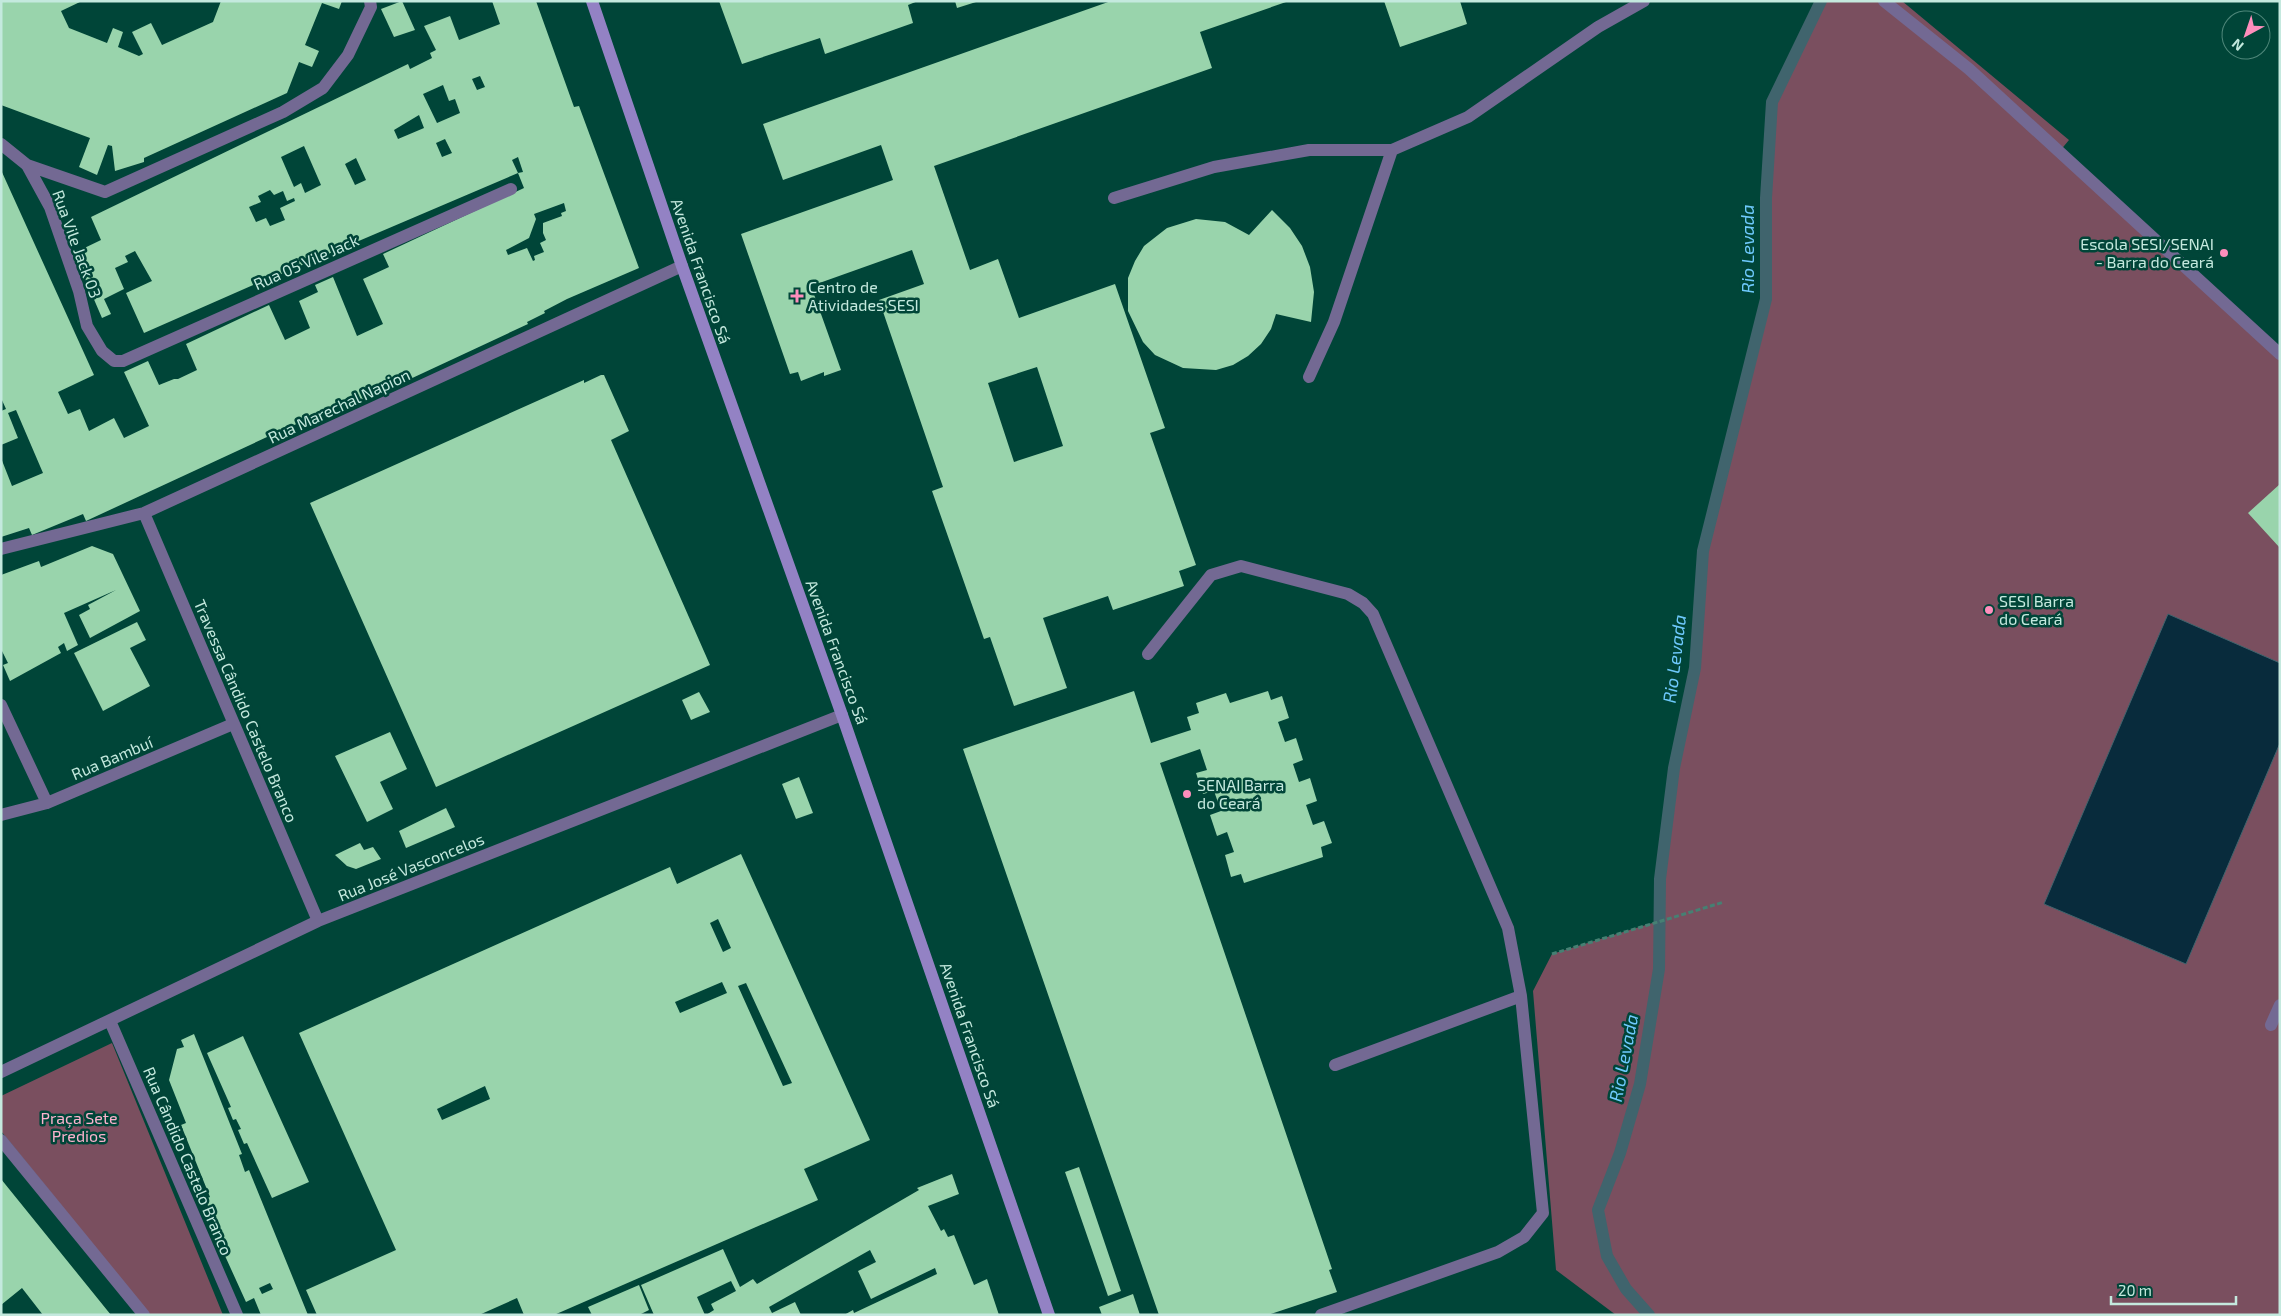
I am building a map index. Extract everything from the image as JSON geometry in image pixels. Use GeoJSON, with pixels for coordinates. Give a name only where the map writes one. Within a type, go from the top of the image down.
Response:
{"type":"FeatureCollection","features":[{"type":"Feature","properties":{"kind":"main road","name":"Avenida Francisco Sá"},"geometry":{"type":"LineString","coordinates":[[592,1],[682,266],[842,715],[1049,1315]]}},
{"type":"Feature","properties":{"kind":"street"},"geometry":{"type":"LineString","coordinates":[[27,165],[105,192],[283,112],[324,88],[348,56],[371,7],[370,1]]}},
{"type":"Feature","properties":{"kind":"street"},"geometry":{"type":"LineString","coordinates":[[1114,198],[1214,167],[1309,150],[1392,150],[1468,117],[1598,27],[1644,1]]}},
{"type":"Feature","properties":{"kind":"street"},"geometry":{"type":"LineString","coordinates":[[1884,1],[1969,69],[2280,354]]}},
{"type":"Feature","properties":{"kind":"street","name":"Rua Vile Jack 03"},"geometry":{"type":"LineString","coordinates":[[1,144],[27,165],[50,207],[79,292],[88,326],[102,351],[114,361]]}},
{"type":"Feature","properties":{"kind":"street"},"geometry":{"type":"LineString","coordinates":[[1309,377],[1334,322],[1392,150]]}},
{"type":"Feature","properties":{"kind":"street","name":"Rua 05 Vile Jack"},"geometry":{"type":"LineString","coordinates":[[114,361],[123,361],[511,189]]}},
{"type":"Feature","properties":{"kind":"street","name":"Rua Marechal Napion"},"geometry":{"type":"LineString","coordinates":[[1,549],[144,513],[682,266]]}},
{"type":"Feature","properties":{"kind":"street","name":"Travessa Cândido Castelo Branco"},"geometry":{"type":"LineString","coordinates":[[144,513],[318,921]]}},
{"type":"Feature","properties":{"kind":"street"},"geometry":{"type":"LineString","coordinates":[[1148,654],[1211,575],[1223,569],[1241,566],[1348,594],[1362,603],[1373,614],[1508,928],[1521,996],[1543,1213],[1524,1236],[1498,1252],[1321,1315]]}},
{"type":"Feature","properties":{"kind":"street"},"geometry":{"type":"LineString","coordinates":[[1,705],[47,803]]}},
{"type":"Feature","properties":{"kind":"street","name":"Rua José Vasconcelos"},"geometry":{"type":"LineString","coordinates":[[1,1072],[318,921],[842,715]]}},
{"type":"Feature","properties":{"kind":"street","name":"Rua Bambuí"},"geometry":{"type":"LineString","coordinates":[[1,816],[47,803],[233,724]]}},
{"type":"Feature","properties":{"kind":"street"},"geometry":{"type":"LineString","coordinates":[[1335,1064],[1521,996]]}},
{"type":"Feature","properties":{"kind":"street"},"geometry":{"type":"LineString","coordinates":[[2271,1025],[2280,1005]]}},
{"type":"Feature","properties":{"kind":"street","name":"Rua Cândido Castelo Branco"},"geometry":{"type":"LineString","coordinates":[[110,1021],[237,1315]]}},
{"type":"Feature","properties":{"kind":"street"},"geometry":{"type":"LineString","coordinates":[[1,1140],[144,1315]]}},
{"type":"Feature","properties":{"kind":"path"},"geometry":{"type":"LineString","coordinates":[[1552,954],[1724,902]]}},
{"type":"Feature","properties":{"kind":"green space","name":"SESI Barra do Ceará"},"geometry":{"type":"Polygon","coordinates":[[[1821,1],[1902,1],[2069,140],[2059,152],[2280,354],[2280,1315],[1616,1315],[1556,1270],[1533,991],[1552,954],[1659,921],[1660,879],[1674,768],[1695,668],[1703,551],[1766,299],[1766,198],[1772,102],[1821,1]]]}},
{"type":"Feature","properties":{"kind":"green space","name":"Praça Sete Predios"},"geometry":{"type":"Polygon","coordinates":[[[112,1043],[223,1315],[150,1315],[1,1131],[1,1096],[112,1043]]]}},
{"type":"Feature","properties":{"kind":"water"},"geometry":{"type":"Polygon","coordinates":[[[2168,614],[2280,663],[2280,743],[2186,964],[2044,904],[2168,614]]]}},
{"type":"Feature","properties":{"kind":"building"},"geometry":{"type":"Polygon","coordinates":[[[1,1],[82,1],[61,11],[69,28],[107,43],[113,28],[123,32],[118,47],[139,56],[143,54],[132,32],[151,23],[162,45],[213,22],[221,1],[342,1],[339,9],[322,3],[305,45],[319,51],[312,67],[299,62],[287,93],[144,158],[144,162],[115,171],[112,146],[108,145],[97,175],[79,167],[90,138],[1,105],[1,1]]]}},
{"type":"Feature","properties":{"kind":"building"},"geometry":{"type":"Polygon","coordinates":[[[402,1],[415,30],[394,37],[381,9],[402,1]]]}},
{"type":"Feature","properties":{"kind":"building"},"geometry":{"type":"Polygon","coordinates":[[[492,1],[536,1],[574,107],[579,106],[639,268],[567,299],[544,311],[545,313],[527,322],[528,324],[408,380],[343,408],[341,405],[280,431],[86,521],[83,514],[32,535],[29,528],[1,537],[1,458],[12,486],[43,473],[16,410],[8,413],[18,438],[1,445],[1,411],[6,409],[1,398],[1,170],[94,375],[58,392],[68,414],[80,409],[89,431],[114,418],[124,438],[149,426],[124,372],[148,361],[159,385],[178,379],[197,370],[186,344],[269,305],[285,340],[310,328],[299,301],[318,292],[315,285],[333,277],[357,336],[383,324],[363,279],[389,267],[383,254],[524,188],[518,173],[278,274],[144,333],[126,293],[152,281],[135,251],[125,256],[128,262],[115,268],[124,289],[104,299],[111,314],[102,318],[74,253],[101,240],[91,217],[408,64],[410,69],[432,58],[430,53],[436,50],[424,26],[450,16],[459,40],[500,24],[492,1]],[[480,76],[472,79],[477,90],[485,87],[480,76]],[[443,85],[423,94],[437,123],[460,113],[455,99],[449,101],[443,85]],[[419,115],[394,130],[398,139],[424,128],[419,115]],[[445,139],[436,143],[442,157],[452,153],[445,139]],[[304,146],[281,157],[294,187],[301,183],[305,193],[321,185],[304,146]],[[518,157],[512,160],[518,173],[523,172],[518,157]],[[356,158],[345,164],[355,185],[366,180],[356,158]],[[270,190],[258,196],[261,202],[249,207],[256,222],[266,218],[270,226],[285,220],[280,208],[295,201],[294,198],[287,201],[283,191],[274,195],[270,190]],[[564,203],[534,214],[536,219],[529,238],[506,250],[508,255],[527,248],[533,261],[535,260],[534,256],[544,252],[540,243],[546,240],[543,233],[543,223],[562,216],[561,213],[566,211],[564,203]]]}},
{"type":"Feature","properties":{"kind":"building"},"geometry":{"type":"Polygon","coordinates":[[[719,1],[918,1],[908,5],[913,23],[825,54],[820,38],[742,64],[719,1]]]}},
{"type":"Feature","properties":{"kind":"building"},"geometry":{"type":"Polygon","coordinates":[[[955,1],[976,1],[976,2],[957,8],[955,1]]]}},
{"type":"Feature","properties":{"kind":"building"},"geometry":{"type":"Polygon","coordinates":[[[1111,1],[1286,2],[1200,32],[1212,68],[934,166],[970,270],[998,259],[1019,318],[1115,284],[1165,428],[1150,433],[1196,565],[1179,571],[1184,586],[1113,610],[1108,596],[1043,618],[1067,688],[1014,706],[990,637],[984,639],[932,491],[943,487],[879,300],[924,284],[912,250],[811,286],[841,370],[824,376],[824,372],[801,381],[798,372],[790,374],[741,234],[893,180],[881,145],[783,180],[763,124],[1111,1]],[[1037,367],[988,383],[1014,462],[1063,446],[1037,367]]]}},
{"type":"Feature","properties":{"kind":"building"},"geometry":{"type":"Polygon","coordinates":[[[1384,1],[1460,1],[1467,24],[1400,47],[1384,1]]]}},
{"type":"Feature","properties":{"kind":"building"},"geometry":{"type":"Polygon","coordinates":[[[1272,210],[1290,228],[1302,246],[1310,267],[1314,292],[1311,322],[1276,314],[1271,329],[1261,344],[1248,356],[1233,365],[1216,370],[1183,368],[1155,355],[1143,342],[1128,311],[1128,278],[1144,246],[1167,228],[1196,219],[1225,222],[1249,235],[1272,210]]]}},
{"type":"Feature","properties":{"kind":"building"},"geometry":{"type":"Polygon","coordinates":[[[604,375],[629,431],[611,440],[710,665],[436,787],[310,503],[584,380],[584,383],[604,375]]]}},
{"type":"Feature","properties":{"kind":"building"},"geometry":{"type":"Polygon","coordinates":[[[2280,484],[2280,548],[2248,513],[2280,484]]]}},
{"type":"Feature","properties":{"kind":"building"},"geometry":{"type":"Polygon","coordinates":[[[92,546],[113,554],[140,611],[90,638],[79,615],[90,609],[88,605],[116,590],[64,613],[78,645],[67,651],[64,643],[58,647],[61,653],[10,681],[3,665],[8,663],[1,649],[1,575],[39,561],[41,567],[92,546]]]}},
{"type":"Feature","properties":{"kind":"building"},"geometry":{"type":"Polygon","coordinates":[[[137,622],[146,640],[130,648],[150,686],[103,711],[74,653],[137,622]]]}},
{"type":"Feature","properties":{"kind":"building"},"geometry":{"type":"Polygon","coordinates":[[[1134,691],[1151,743],[1191,730],[1187,717],[1199,713],[1196,703],[1226,693],[1230,703],[1268,691],[1271,700],[1282,696],[1289,718],[1278,722],[1285,742],[1296,738],[1303,760],[1293,764],[1299,782],[1310,778],[1317,801],[1306,805],[1313,825],[1324,821],[1332,843],[1321,847],[1323,857],[1244,883],[1241,874],[1231,877],[1225,855],[1234,852],[1227,832],[1217,836],[1210,815],[1221,811],[1214,791],[1203,794],[1196,773],[1207,770],[1200,749],[1160,763],[1332,1269],[1329,1270],[1337,1292],[1268,1315],[1159,1315],[963,749],[1134,691]]]}},
{"type":"Feature","properties":{"kind":"building"},"geometry":{"type":"Polygon","coordinates":[[[699,692],[710,712],[691,720],[682,700],[699,692]]]}},
{"type":"Feature","properties":{"kind":"building"},"geometry":{"type":"Polygon","coordinates":[[[390,732],[407,769],[380,782],[393,809],[367,822],[335,756],[390,732]]]}},
{"type":"Feature","properties":{"kind":"building"},"geometry":{"type":"Polygon","coordinates":[[[799,777],[813,813],[796,819],[782,784],[799,777]]]}},
{"type":"Feature","properties":{"kind":"building"},"geometry":{"type":"Polygon","coordinates":[[[446,808],[455,827],[406,848],[399,831],[446,808]]]}},
{"type":"Feature","properties":{"kind":"building"},"geometry":{"type":"Polygon","coordinates":[[[360,843],[364,850],[373,847],[381,859],[356,869],[347,866],[335,855],[360,843]]]}},
{"type":"Feature","properties":{"kind":"building"},"geometry":{"type":"Polygon","coordinates":[[[741,854],[870,1140],[804,1169],[818,1200],[554,1315],[524,1315],[517,1298],[479,1315],[317,1315],[306,1290],[396,1250],[299,1033],[670,867],[677,884],[741,854]],[[718,919],[710,923],[723,952],[731,948],[718,919]],[[722,982],[675,1002],[680,1013],[727,993],[722,982]],[[746,983],[738,986],[783,1086],[792,1083],[746,983]],[[485,1086],[437,1109],[442,1120],[490,1099],[485,1086]]]}},
{"type":"Feature","properties":{"kind":"building"},"geometry":{"type":"Polygon","coordinates":[[[194,1034],[242,1154],[239,1155],[245,1172],[249,1170],[308,1315],[261,1315],[254,1298],[246,1302],[221,1247],[225,1245],[205,1199],[210,1197],[181,1125],[186,1123],[169,1080],[177,1049],[184,1047],[181,1040],[194,1034]],[[270,1283],[259,1288],[262,1294],[273,1289],[270,1283]]]}},
{"type":"Feature","properties":{"kind":"building"},"geometry":{"type":"Polygon","coordinates":[[[243,1036],[309,1182],[272,1198],[247,1143],[244,1144],[238,1130],[241,1129],[236,1119],[233,1120],[228,1108],[231,1107],[207,1053],[243,1036]]]}},
{"type":"Feature","properties":{"kind":"building"},"geometry":{"type":"Polygon","coordinates":[[[1079,1167],[1121,1291],[1108,1296],[1065,1172],[1079,1167]]]}},
{"type":"Feature","properties":{"kind":"building"},"geometry":{"type":"Polygon","coordinates":[[[952,1174],[959,1194],[928,1206],[941,1231],[944,1229],[948,1237],[954,1235],[974,1285],[987,1279],[999,1315],[844,1315],[853,1310],[854,1313],[937,1274],[935,1268],[871,1299],[858,1271],[876,1262],[870,1250],[769,1307],[772,1313],[795,1302],[801,1315],[706,1315],[714,1310],[711,1304],[736,1291],[731,1281],[697,1297],[705,1315],[654,1315],[641,1285],[723,1249],[740,1287],[753,1279],[757,1284],[919,1190],[917,1188],[952,1174]]]}},
{"type":"Feature","properties":{"kind":"building"},"geometry":{"type":"Polygon","coordinates":[[[1,1179],[111,1315],[43,1315],[22,1288],[1,1305],[1,1179]]]}},
{"type":"Feature","properties":{"kind":"building"},"geometry":{"type":"Polygon","coordinates":[[[639,1285],[649,1310],[639,1315],[592,1315],[588,1307],[639,1285]]]}},
{"type":"Feature","properties":{"kind":"building"},"geometry":{"type":"Polygon","coordinates":[[[1133,1294],[1140,1315],[1102,1315],[1099,1307],[1133,1294]]]}},
{"type":"Feature","properties":{"kind":"waterway","name":"Rio Levada"},"geometry":{"type":"LineString","coordinates":[[1649,1315],[1626,1289],[1607,1256],[1598,1210],[1620,1153],[1640,1084],[1659,969],[1660,879],[1674,768],[1695,668],[1703,551],[1766,299],[1766,198],[1772,102],[1821,1]]}},
{"type":"Feature","properties":{"kind":"place","name":"Escola SESI/SENAI - Barra do Ceará"},"geometry":{"type":"Point","coordinates":[2224,253]}},
{"type":"Feature","properties":{"kind":"place","name":"Centro de Atividades SESI"},"geometry":{"type":"Point","coordinates":[797,296]}},
{"type":"Feature","properties":{"kind":"place","name":"SESI Barra do Ceará"},"geometry":{"type":"Point","coordinates":[1989,610]}},
{"type":"Feature","properties":{"kind":"place","name":"SENAI Barra do Ceará"},"geometry":{"type":"Point","coordinates":[1187,794]}}]}
